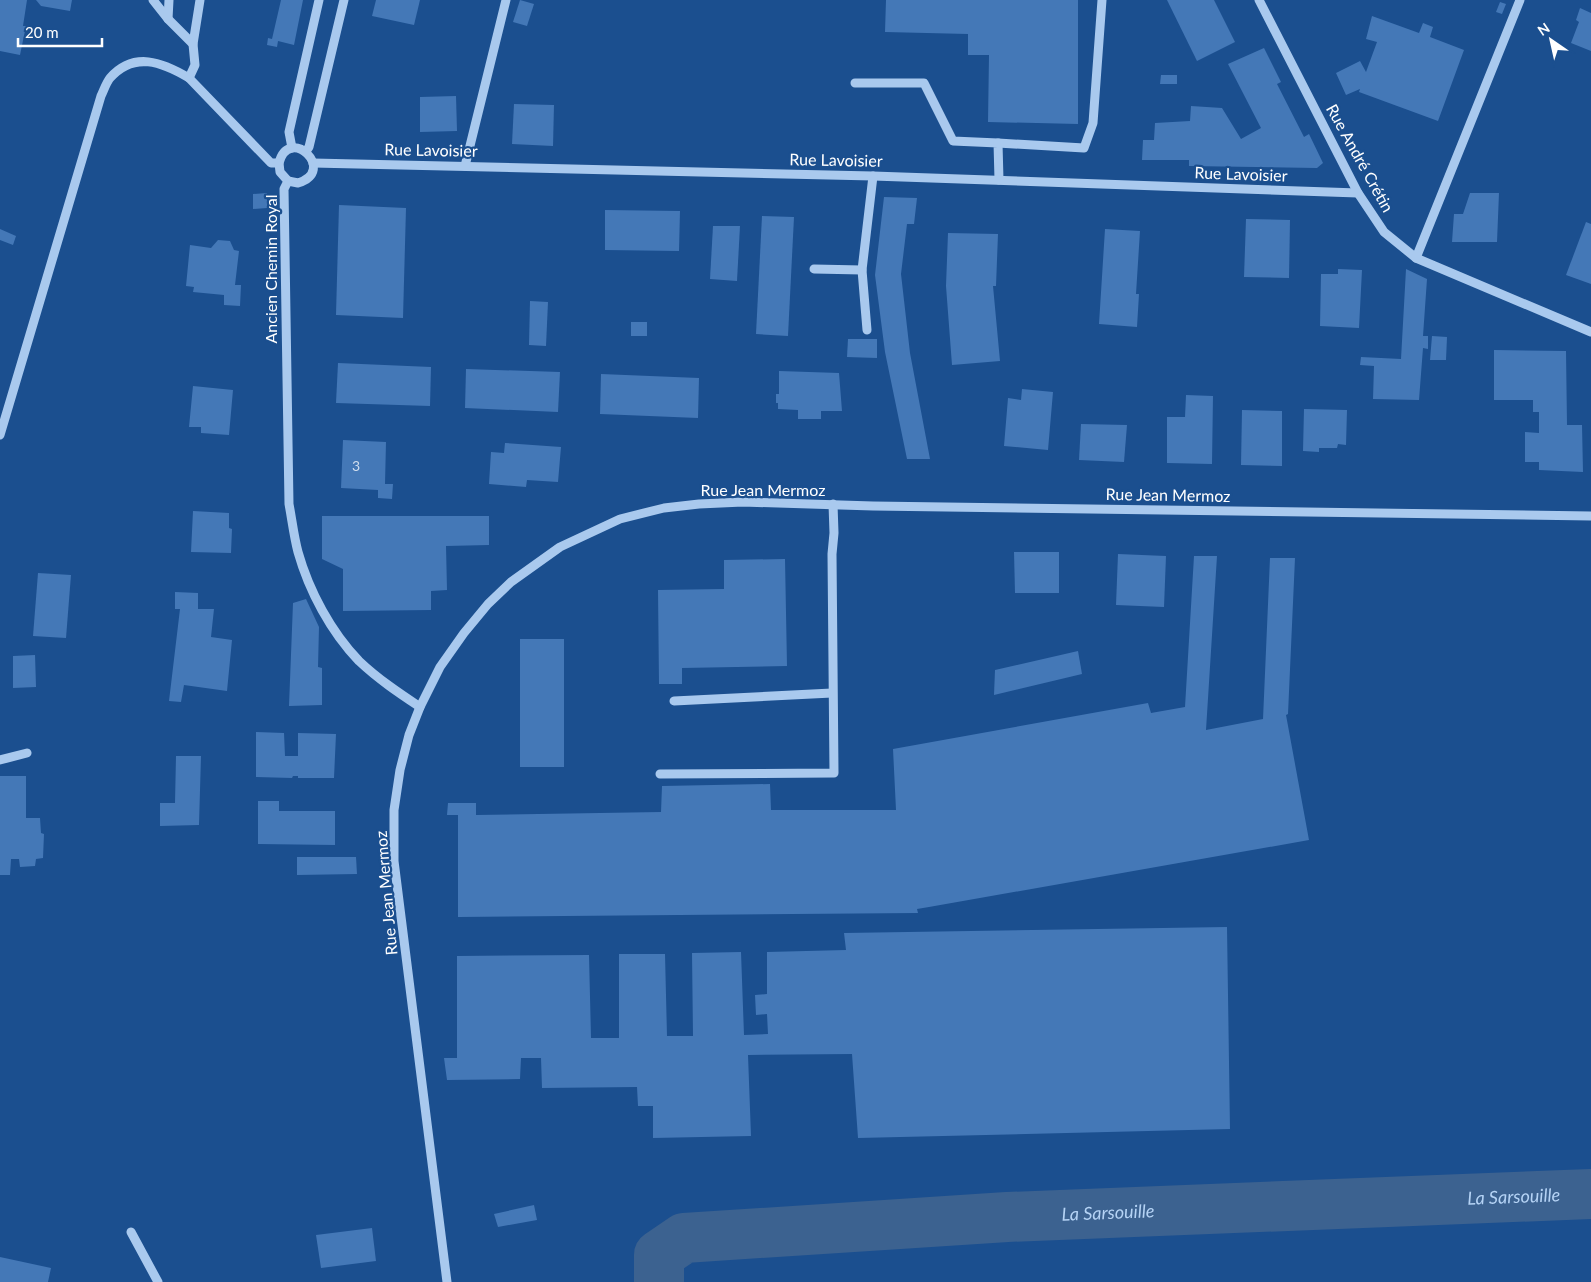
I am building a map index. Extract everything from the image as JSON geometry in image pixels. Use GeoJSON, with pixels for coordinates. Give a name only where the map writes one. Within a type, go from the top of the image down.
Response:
{"type":"FeatureCollection","features":[{"type":"Feature","properties":{"kind":"street"},"geometry":{"type":"LineString","coordinates":[[153,0],[168,19],[193,44]]}},
{"type":"Feature","properties":{"kind":"street"},"geometry":{"type":"LineString","coordinates":[[168,19],[169,0]]}},
{"type":"Feature","properties":{"kind":"street"},"geometry":{"type":"LineString","coordinates":[[189,78],[195,65],[193,44],[200,0]]}},
{"type":"Feature","properties":{"kind":"street"},"geometry":{"type":"LineString","coordinates":[[292,148],[289,132],[319,0]]}},
{"type":"Feature","properties":{"kind":"street"},"geometry":{"type":"LineString","coordinates":[[306,151],[309,147],[344,0]]}},
{"type":"Feature","properties":{"kind":"street"},"geometry":{"type":"LineString","coordinates":[[464,166],[506,0]]}},
{"type":"Feature","properties":{"kind":"street"},"geometry":{"type":"LineString","coordinates":[[855,83],[924,83],[953,140],[1084,148],[1093,122],[1102,0]]}},
{"type":"Feature","properties":{"kind":"street","name":"Rue André Crétin"},"geometry":{"type":"LineString","coordinates":[[1259,0],[1358,193],[1384,232],[1416,258],[1591,332]]}},
{"type":"Feature","properties":{"kind":"street"},"geometry":{"type":"LineString","coordinates":[[1416,258],[1520,0]]}},
{"type":"Feature","properties":{"kind":"street"},"geometry":{"type":"LineString","coordinates":[[0,435],[101,96],[109,79],[124,67],[138,61],[159,63],[172,68],[189,78],[272,163],[279,163],[283,153],[292,148],[306,151],[311,156],[313,163],[312,172],[307,179],[298,182],[288,181]]}},
{"type":"Feature","properties":{"kind":"street"},"geometry":{"type":"LineString","coordinates":[[998,143],[999,180]]}},
{"type":"Feature","properties":{"kind":"street","name":"Ancien Chemin Royal"},"geometry":{"type":"LineString","coordinates":[[279,163],[280,172],[288,181],[284,189],[289,504],[298,552],[312,589],[335,631],[359,660],[386,684],[420,707]]}},
{"type":"Feature","properties":{"kind":"street","name":"Rue Lavoisier"},"geometry":{"type":"LineString","coordinates":[[313,163],[873,176],[1358,193]]}},
{"type":"Feature","properties":{"kind":"street"},"geometry":{"type":"LineString","coordinates":[[867,330],[862,270],[873,176]]}},
{"type":"Feature","properties":{"kind":"street"},"geometry":{"type":"LineString","coordinates":[[814,269],[862,270]]}},
{"type":"Feature","properties":{"kind":"street","name":"Rue Jean Mermoz"},"geometry":{"type":"LineString","coordinates":[[447,1282],[394,861],[394,810],[400,770],[409,735],[420,707],[440,667],[464,633],[488,604],[511,582],[560,547],[620,520],[664,508],[743,502],[1591,516]]}},
{"type":"Feature","properties":{"kind":"street"},"geometry":{"type":"LineString","coordinates":[[660,774],[834,774],[832,694],[833,504]]}},
{"type":"Feature","properties":{"kind":"street"},"geometry":{"type":"LineString","coordinates":[[674,701],[832,694]]}},
{"type":"Feature","properties":{"kind":"street"},"geometry":{"type":"LineString","coordinates":[[0,760],[27,753]]}},
{"type":"Feature","properties":{"kind":"street"},"geometry":{"type":"LineString","coordinates":[[130,1232],[158,1282]]}},
{"type":"Feature","properties":{"kind":"building"},"geometry":{"type":"Polygon","coordinates":[[[0,0],[27,0],[23,26],[26,26],[20,55],[0,51],[0,0]]]}},
{"type":"Feature","properties":{"kind":"building"},"geometry":{"type":"Polygon","coordinates":[[[36,0],[72,0],[70,11],[41,6],[36,0]]]}},
{"type":"Feature","properties":{"kind":"building"},"geometry":{"type":"Polygon","coordinates":[[[281,0],[303,0],[294,45],[278,41],[277,47],[267,45],[268,38],[272,39],[281,0]]]}},
{"type":"Feature","properties":{"kind":"building"},"geometry":{"type":"Polygon","coordinates":[[[376,0],[420,0],[414,25],[372,16],[376,0]]]}},
{"type":"Feature","properties":{"kind":"building"},"geometry":{"type":"Polygon","coordinates":[[[520,0],[534,4],[527,26],[513,22],[520,0]]]}},
{"type":"Feature","properties":{"kind":"building"},"geometry":{"type":"Polygon","coordinates":[[[886,0],[1078,0],[1078,124],[988,122],[989,55],[968,55],[968,34],[885,32],[886,0]]]}},
{"type":"Feature","properties":{"kind":"building"},"geometry":{"type":"Polygon","coordinates":[[[1167,0],[1214,0],[1235,42],[1197,61],[1167,0]]]}},
{"type":"Feature","properties":{"kind":"building"},"geometry":{"type":"Polygon","coordinates":[[[1500,2],[1506,4],[1502,14],[1496,12],[1500,2]]]}},
{"type":"Feature","properties":{"kind":"building"},"geometry":{"type":"Polygon","coordinates":[[[1580,8],[1591,13],[1591,51],[1571,43],[1579,22],[1576,20],[1580,8]]]}},
{"type":"Feature","properties":{"kind":"building"},"geometry":{"type":"Polygon","coordinates":[[[1372,16],[1419,33],[1423,23],[1433,27],[1430,37],[1464,50],[1438,121],[1359,92],[1360,89],[1346,95],[1336,73],[1360,61],[1366,72],[1377,42],[1366,39],[1372,16]]]}},
{"type":"Feature","properties":{"kind":"building"},"geometry":{"type":"Polygon","coordinates":[[[1264,48],[1281,82],[1277,84],[1304,137],[1309,134],[1323,163],[1317,168],[1189,166],[1189,160],[1142,160],[1143,140],[1154,140],[1155,123],[1190,121],[1191,106],[1222,108],[1241,139],[1261,128],[1228,64],[1264,48]]]}},
{"type":"Feature","properties":{"kind":"building"},"geometry":{"type":"Polygon","coordinates":[[[1161,75],[1177,75],[1177,84],[1160,84],[1161,75]]]}},
{"type":"Feature","properties":{"kind":"building"},"geometry":{"type":"Polygon","coordinates":[[[456,96],[457,131],[420,132],[420,97],[456,96]]]}},
{"type":"Feature","properties":{"kind":"building"},"geometry":{"type":"Polygon","coordinates":[[[514,104],[554,105],[553,146],[512,144],[514,104]]]}},
{"type":"Feature","properties":{"kind":"building"},"geometry":{"type":"Polygon","coordinates":[[[267,193],[267,208],[253,209],[253,194],[267,193]]]}},
{"type":"Feature","properties":{"kind":"building"},"geometry":{"type":"Polygon","coordinates":[[[1470,193],[1499,193],[1497,242],[1452,242],[1454,214],[1463,214],[1470,193]]]}},
{"type":"Feature","properties":{"kind":"building"},"geometry":{"type":"Polygon","coordinates":[[[884,197],[917,198],[914,224],[907,224],[901,274],[910,353],[930,459],[907,459],[885,352],[875,275],[884,197]]]}},
{"type":"Feature","properties":{"kind":"building"},"geometry":{"type":"Polygon","coordinates":[[[339,205],[406,208],[403,318],[336,315],[339,205]]]}},
{"type":"Feature","properties":{"kind":"building"},"geometry":{"type":"Polygon","coordinates":[[[605,210],[680,211],[679,251],[605,250],[605,210]]]}},
{"type":"Feature","properties":{"kind":"building"},"geometry":{"type":"Polygon","coordinates":[[[762,216],[794,217],[788,336],[756,334],[762,216]]]}},
{"type":"Feature","properties":{"kind":"building"},"geometry":{"type":"Polygon","coordinates":[[[1246,219],[1290,220],[1289,278],[1244,277],[1246,219]]]}},
{"type":"Feature","properties":{"kind":"building"},"geometry":{"type":"Polygon","coordinates":[[[1586,222],[1591,224],[1591,284],[1566,275],[1586,222]]]}},
{"type":"Feature","properties":{"kind":"building"},"geometry":{"type":"Polygon","coordinates":[[[713,226],[740,226],[737,281],[710,279],[713,226]]]}},
{"type":"Feature","properties":{"kind":"building"},"geometry":{"type":"Polygon","coordinates":[[[0,229],[16,236],[13,245],[0,240],[0,229]]]}},
{"type":"Feature","properties":{"kind":"building"},"geometry":{"type":"Polygon","coordinates":[[[1105,229],[1140,231],[1136,294],[1139,294],[1137,327],[1099,324],[1105,229]]]}},
{"type":"Feature","properties":{"kind":"building"},"geometry":{"type":"Polygon","coordinates":[[[948,233],[998,234],[996,286],[993,286],[1000,361],[952,365],[946,286],[948,233]]]}},
{"type":"Feature","properties":{"kind":"building"},"geometry":{"type":"Polygon","coordinates":[[[218,240],[230,241],[234,250],[239,251],[235,285],[241,285],[240,306],[224,305],[224,295],[193,292],[194,287],[186,286],[190,245],[211,248],[218,240]]]}},
{"type":"Feature","properties":{"kind":"building"},"geometry":{"type":"Polygon","coordinates":[[[1338,269],[1362,270],[1359,328],[1320,326],[1321,274],[1338,274],[1338,269]]]}},
{"type":"Feature","properties":{"kind":"building"},"geometry":{"type":"Polygon","coordinates":[[[1406,269],[1427,279],[1423,336],[1428,336],[1428,349],[1423,348],[1419,400],[1373,399],[1374,366],[1360,365],[1361,357],[1401,359],[1406,269]]]}},
{"type":"Feature","properties":{"kind":"building"},"geometry":{"type":"Polygon","coordinates":[[[530,301],[548,302],[546,346],[529,345],[530,301]]]}},
{"type":"Feature","properties":{"kind":"building"},"geometry":{"type":"Polygon","coordinates":[[[631,322],[647,322],[647,336],[631,336],[631,322]]]}},
{"type":"Feature","properties":{"kind":"building"},"geometry":{"type":"Polygon","coordinates":[[[1432,336],[1447,337],[1446,360],[1430,360],[1432,336]]]}},
{"type":"Feature","properties":{"kind":"building"},"geometry":{"type":"Polygon","coordinates":[[[848,339],[877,339],[877,358],[847,357],[848,339]]]}},
{"type":"Feature","properties":{"kind":"building"},"geometry":{"type":"Polygon","coordinates":[[[1494,350],[1566,351],[1567,425],[1582,425],[1583,472],[1539,470],[1539,462],[1525,462],[1525,432],[1539,433],[1539,412],[1533,412],[1533,400],[1494,400],[1494,350]]]}},
{"type":"Feature","properties":{"kind":"building"},"geometry":{"type":"Polygon","coordinates":[[[338,363],[431,367],[430,406],[336,403],[338,363]]]}},
{"type":"Feature","properties":{"kind":"building"},"geometry":{"type":"Polygon","coordinates":[[[466,369],[560,372],[558,412],[465,408],[466,369]]]}},
{"type":"Feature","properties":{"kind":"building"},"geometry":{"type":"Polygon","coordinates":[[[779,371],[839,373],[842,411],[821,411],[821,419],[798,419],[798,410],[778,409],[776,394],[779,394],[779,371]]]}},
{"type":"Feature","properties":{"kind":"building"},"geometry":{"type":"Polygon","coordinates":[[[601,374],[699,378],[698,418],[600,414],[601,374]]]}},
{"type":"Feature","properties":{"kind":"building"},"geometry":{"type":"Polygon","coordinates":[[[193,386],[233,390],[229,435],[201,433],[201,427],[189,427],[193,386]]]}},
{"type":"Feature","properties":{"kind":"building"},"geometry":{"type":"Polygon","coordinates":[[[1022,389],[1053,392],[1048,450],[1004,446],[1008,398],[1021,400],[1022,389]]]}},
{"type":"Feature","properties":{"kind":"building"},"geometry":{"type":"Polygon","coordinates":[[[1186,395],[1213,396],[1212,464],[1167,463],[1167,417],[1185,417],[1186,395]]]}},
{"type":"Feature","properties":{"kind":"building"},"geometry":{"type":"Polygon","coordinates":[[[1304,409],[1347,410],[1346,445],[1338,444],[1337,448],[1319,448],[1319,452],[1303,451],[1304,409]]]}},
{"type":"Feature","properties":{"kind":"building"},"geometry":{"type":"Polygon","coordinates":[[[1242,410],[1282,411],[1282,466],[1241,465],[1242,410]]]}},
{"type":"Feature","properties":{"kind":"building"},"geometry":{"type":"Polygon","coordinates":[[[1081,424],[1127,425],[1124,462],[1079,460],[1081,424]]]}},
{"type":"Feature","properties":{"kind":"building"},"geometry":{"type":"Polygon","coordinates":[[[343,440],[386,442],[385,484],[393,484],[392,499],[378,498],[378,490],[341,488],[343,440]]]}},
{"type":"Feature","properties":{"kind":"building"},"geometry":{"type":"Polygon","coordinates":[[[505,443],[561,447],[558,482],[527,480],[526,487],[489,484],[491,452],[504,453],[505,443]]]}},
{"type":"Feature","properties":{"kind":"building"},"geometry":{"type":"Polygon","coordinates":[[[193,511],[229,513],[229,528],[232,529],[231,553],[191,552],[193,511]]]}},
{"type":"Feature","properties":{"kind":"building"},"geometry":{"type":"Polygon","coordinates":[[[322,516],[489,516],[489,545],[446,546],[447,590],[431,591],[431,610],[343,611],[343,569],[322,559],[322,516]]]}},
{"type":"Feature","properties":{"kind":"building"},"geometry":{"type":"Polygon","coordinates":[[[1014,552],[1059,552],[1059,593],[1015,593],[1014,552]]]}},
{"type":"Feature","properties":{"kind":"building"},"geometry":{"type":"Polygon","coordinates":[[[1118,554],[1166,556],[1164,607],[1116,605],[1118,554]]]}},
{"type":"Feature","properties":{"kind":"building"},"geometry":{"type":"Polygon","coordinates":[[[1194,556],[1217,556],[1206,730],[1263,719],[1270,558],[1295,558],[1288,714],[1286,715],[1309,840],[917,909],[918,913],[458,917],[458,815],[447,815],[448,803],[476,803],[476,815],[661,812],[662,786],[770,784],[771,810],[896,810],[893,749],[1148,703],[1151,713],[1185,707],[1194,556]]]}},
{"type":"Feature","properties":{"kind":"building"},"geometry":{"type":"Polygon","coordinates":[[[785,559],[787,666],[682,668],[682,684],[659,684],[658,590],[724,589],[724,560],[785,559]]]}},
{"type":"Feature","properties":{"kind":"building"},"geometry":{"type":"Polygon","coordinates":[[[38,573],[71,575],[66,638],[33,636],[38,573]]]}},
{"type":"Feature","properties":{"kind":"building"},"geometry":{"type":"Polygon","coordinates":[[[175,592],[198,593],[198,609],[214,609],[211,637],[232,640],[227,691],[184,685],[181,702],[169,701],[180,609],[175,609],[175,592]]]}},
{"type":"Feature","properties":{"kind":"building"},"geometry":{"type":"Polygon","coordinates":[[[306,599],[319,627],[318,667],[322,668],[322,705],[289,706],[293,603],[306,599]]]}},
{"type":"Feature","properties":{"kind":"building"},"geometry":{"type":"Polygon","coordinates":[[[520,639],[564,639],[564,767],[520,767],[520,639]]]}},
{"type":"Feature","properties":{"kind":"building"},"geometry":{"type":"Polygon","coordinates":[[[1078,651],[1082,674],[994,695],[995,670],[1078,651]]]}},
{"type":"Feature","properties":{"kind":"building"},"geometry":{"type":"Polygon","coordinates":[[[35,655],[36,687],[13,688],[13,656],[35,655]]]}},
{"type":"Feature","properties":{"kind":"building"},"geometry":{"type":"Polygon","coordinates":[[[256,732],[284,733],[285,756],[298,756],[298,733],[336,734],[334,778],[298,778],[298,776],[293,776],[292,778],[256,777],[256,732]]]}},
{"type":"Feature","properties":{"kind":"building"},"geometry":{"type":"Polygon","coordinates":[[[176,756],[201,756],[199,825],[160,826],[160,803],[175,803],[176,756]]]}},
{"type":"Feature","properties":{"kind":"building"},"geometry":{"type":"Polygon","coordinates":[[[0,776],[26,776],[26,818],[40,818],[41,833],[44,834],[43,858],[36,859],[35,866],[20,867],[19,859],[11,859],[10,875],[0,875],[0,776]]]}},
{"type":"Feature","properties":{"kind":"building"},"geometry":{"type":"Polygon","coordinates":[[[258,801],[279,801],[279,811],[335,811],[335,845],[258,844],[258,801]]]}},
{"type":"Feature","properties":{"kind":"building"},"geometry":{"type":"Polygon","coordinates":[[[297,857],[356,857],[357,874],[297,875],[297,857]]]}},
{"type":"Feature","properties":{"kind":"building"},"geometry":{"type":"Polygon","coordinates":[[[1227,927],[1230,1129],[858,1138],[852,1054],[748,1055],[751,1136],[653,1138],[653,1106],[638,1106],[637,1087],[542,1088],[541,1058],[521,1058],[520,1079],[447,1080],[444,1058],[457,1058],[457,956],[589,955],[591,1038],[619,1038],[619,954],[665,954],[667,1036],[693,1036],[692,953],[741,952],[744,1035],[768,1034],[767,1014],[756,1015],[755,995],[767,994],[767,952],[846,950],[844,933],[1227,927]]]}},
{"type":"Feature","properties":{"kind":"building"},"geometry":{"type":"Polygon","coordinates":[[[534,1205],[537,1220],[498,1227],[494,1214],[534,1205]]]}},
{"type":"Feature","properties":{"kind":"building"},"geometry":{"type":"Polygon","coordinates":[[[372,1228],[376,1261],[321,1268],[316,1235],[372,1228]]]}},
{"type":"Feature","properties":{"kind":"building"},"geometry":{"type":"Polygon","coordinates":[[[0,1257],[51,1268],[48,1282],[0,1282],[0,1257]]]}},
{"type":"Feature","properties":{"kind":"waterway","name":"La Sarsouille"},"geometry":{"type":"LineString","coordinates":[[659,1282],[659,1255],[684,1238],[1007,1217],[1591,1194]]}}]}
